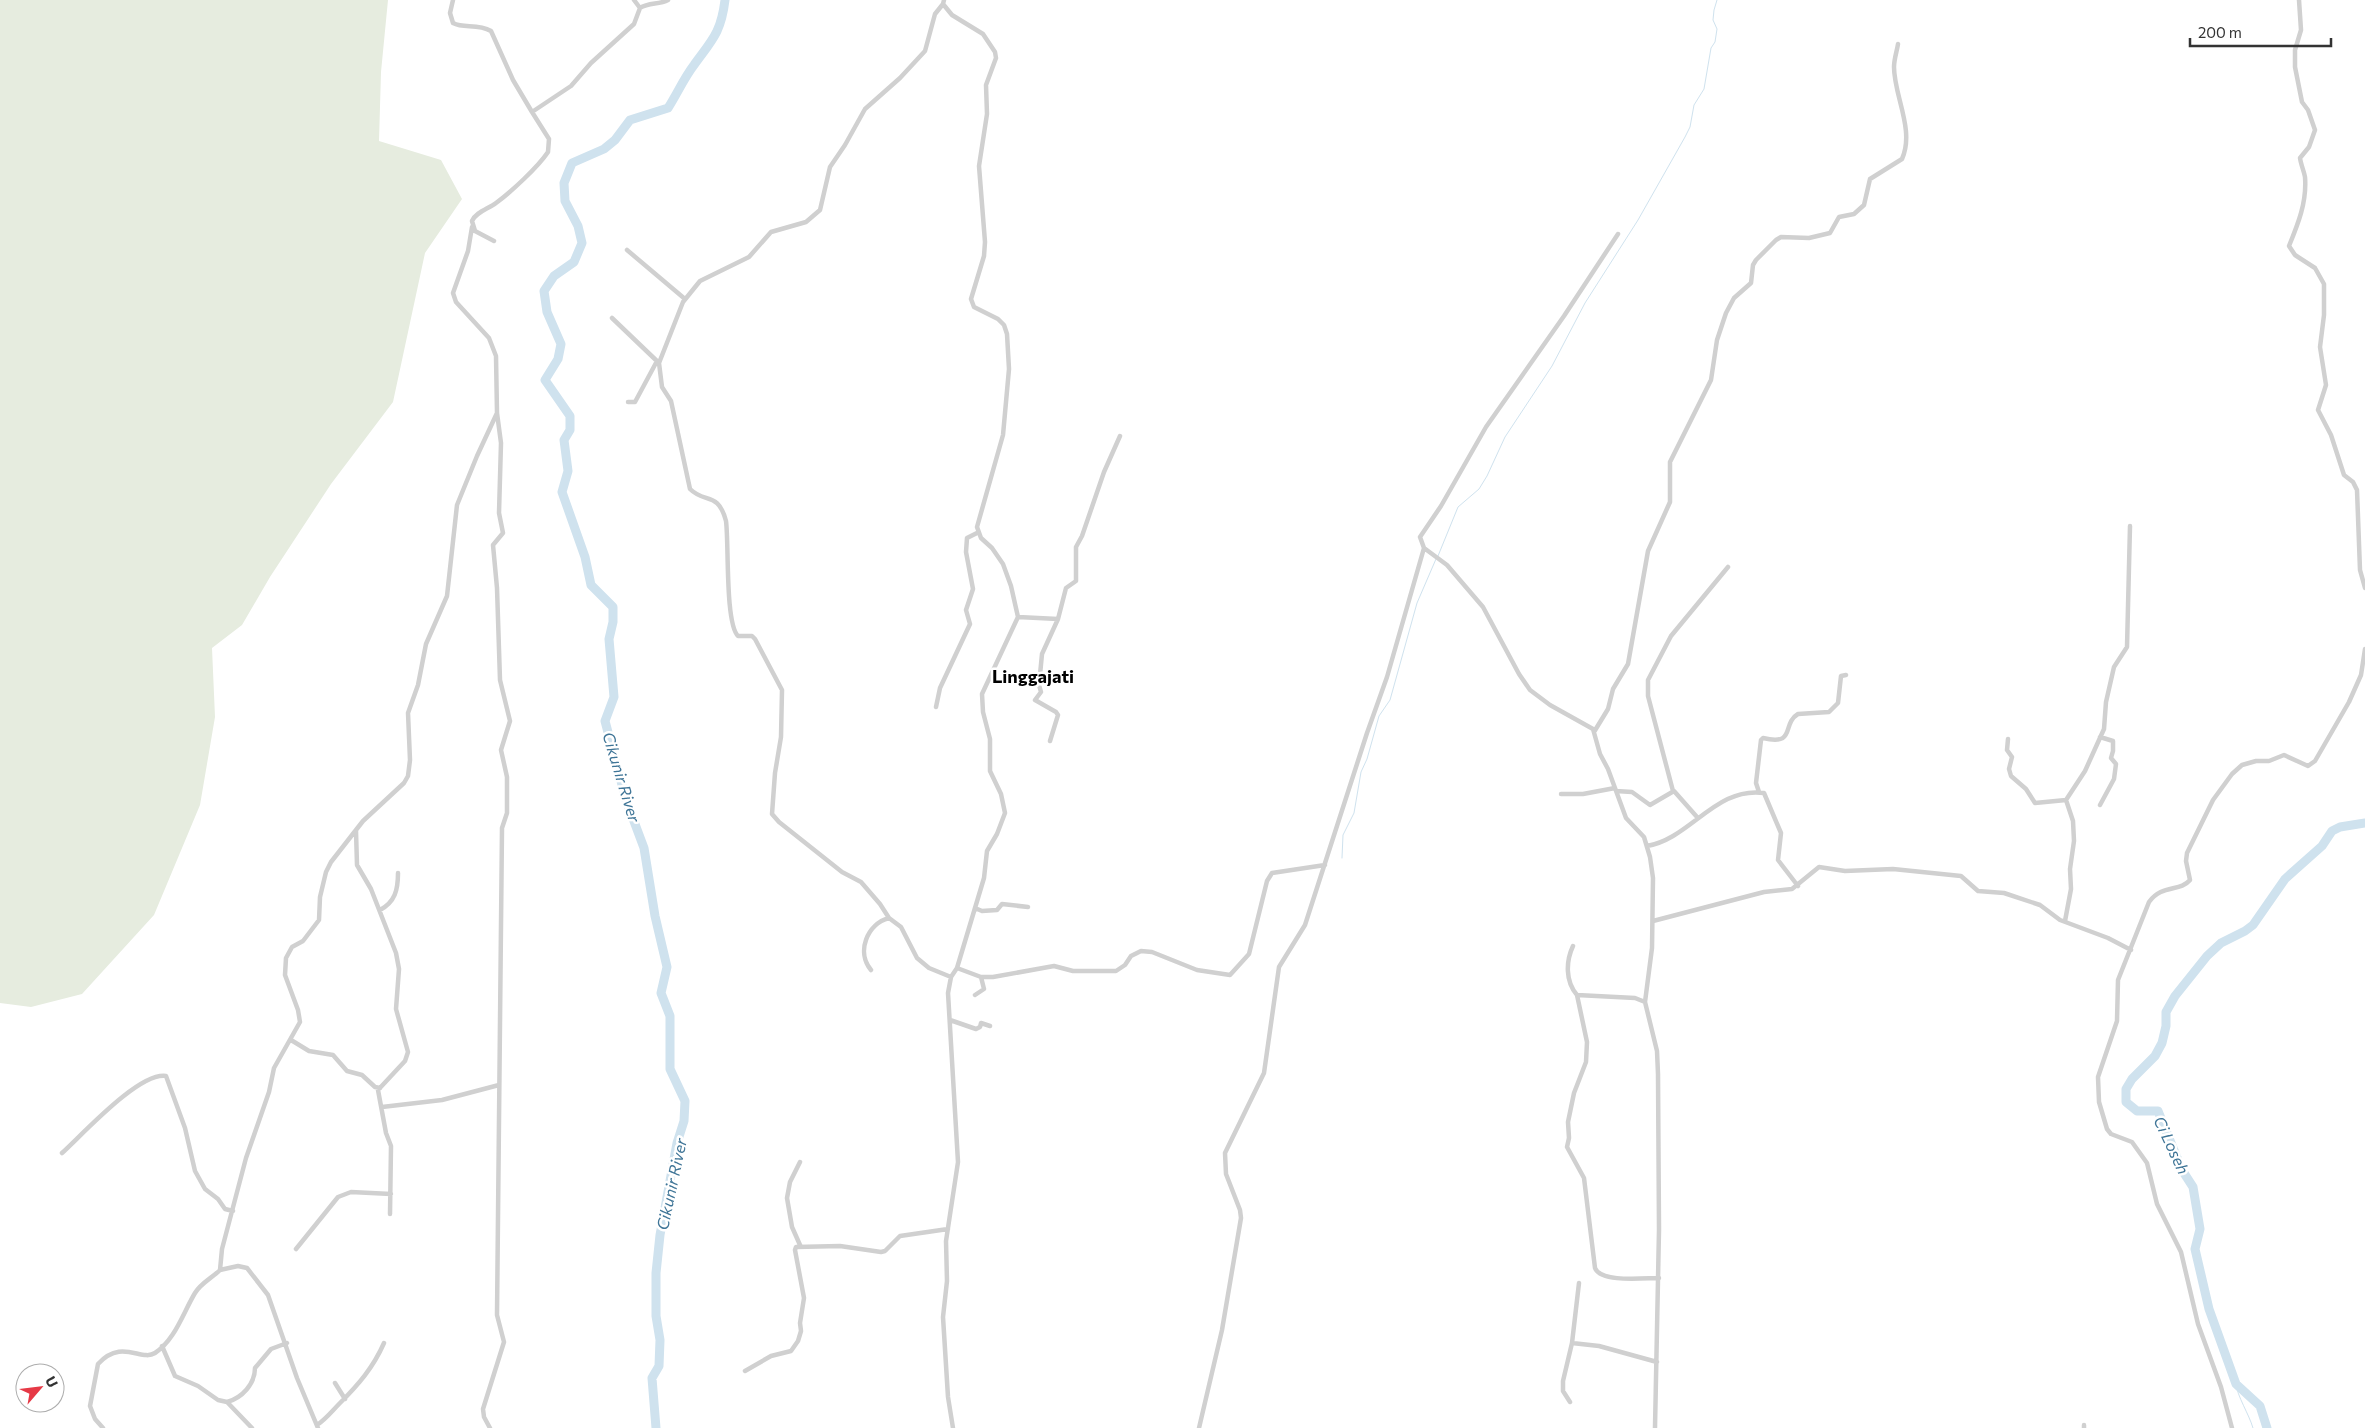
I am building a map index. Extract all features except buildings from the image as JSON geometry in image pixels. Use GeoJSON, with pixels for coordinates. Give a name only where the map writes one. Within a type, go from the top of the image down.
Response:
{"type":"FeatureCollection","features":[{"type":"Feature","properties":{"kind":"street"},"geometry":{"type":"LineString","coordinates":[[453,0],[450,13],[456,26],[480,26],[490,31],[516,85],[548,139],[548,152],[506,194],[476,216],[472,222],[468,251],[453,289],[453,296],[494,346],[496,356],[497,412],[501,443],[499,513],[503,533],[493,543],[493,548],[497,588],[500,680],[510,721],[501,750],[507,773],[507,813],[502,828],[497,1314],[504,1342],[484,1404],[484,1417],[490,1428]]}},
{"type":"Feature","properties":{"kind":"street"},"geometry":{"type":"LineString","coordinates":[[634,0],[640,8]]}},
{"type":"Feature","properties":{"kind":"street"},"geometry":{"type":"LineString","coordinates":[[532,112],[571,86],[591,63],[634,24],[640,8],[650,3],[668,0]]}},
{"type":"Feature","properties":{"kind":"street"},"geometry":{"type":"LineString","coordinates":[[2299,0],[2301,30],[2295,50],[2295,67],[2302,102],[2308,110],[2315,130],[2309,147],[2300,158],[2305,177],[2304,195],[2299,223],[2289,246],[2295,255],[2315,268],[2324,284],[2324,315],[2320,346],[2326,385],[2318,410],[2331,435],[2344,475],[2353,482],[2358,490],[2360,570],[2365,588]]}},
{"type":"Feature","properties":{"kind":"street"},"geometry":{"type":"LineString","coordinates":[[628,402],[635,402],[639,397],[658,362],[685,299],[701,280],[749,257],[771,232],[806,222],[820,210],[830,167],[866,109],[900,78],[924,51],[935,14],[944,2],[952,15],[983,34],[995,52],[996,58],[986,85],[988,105],[978,166],[985,242],[984,256],[971,299],[974,307],[998,319],[1004,325],[1007,334],[1009,369],[1004,435],[978,522],[978,533],[998,555],[1003,564],[1011,586],[1018,617],[982,694],[983,712],[990,739],[990,771],[1001,794],[1005,813],[997,834],[987,851],[984,878],[957,968],[951,977],[948,993],[958,1162],[948,1229],[947,1281],[942,1318],[948,1396],[953,1428]]}},
{"type":"Feature","properties":{"kind":"street"},"geometry":{"type":"LineString","coordinates":[[1594,732],[1628,664],[1648,551],[1670,502],[1670,462],[1711,380],[1719,330],[1730,304],[1748,287],[1756,260],[1776,240],[1781,236],[1809,238],[1830,233],[1839,217],[1854,214],[1864,204],[1870,179],[1902,159],[1906,144],[1906,130],[1894,64],[1898,44]]}},
{"type":"Feature","properties":{"kind":"street"},"geometry":{"type":"LineString","coordinates":[[472,227],[480,234],[494,241]]}},
{"type":"Feature","properties":{"kind":"street"},"geometry":{"type":"LineString","coordinates":[[1618,234],[1533,362],[1486,427],[1442,506],[1422,533],[1421,542],[1424,548],[1441,560],[1484,607],[1518,674],[1530,690],[1550,705],[1584,722],[1594,732],[1600,754],[1626,818],[1644,837],[1647,846],[1653,878],[1653,921],[1652,954],[1644,1002],[1657,1051],[1659,1278],[1655,1428]]}},
{"type":"Feature","properties":{"kind":"street"},"geometry":{"type":"LineString","coordinates":[[627,250],[685,299]]}},
{"type":"Feature","properties":{"kind":"street"},"geometry":{"type":"LineString","coordinates":[[612,318],[658,362],[662,387],[671,401],[690,489],[694,493],[716,502],[726,521],[729,596],[734,630],[738,636],[755,639],[782,690],[781,737],[775,773],[772,814],[842,872],[860,881],[880,904],[889,918],[902,927],[912,951],[922,963],[935,971],[951,977]]}},
{"type":"Feature","properties":{"kind":"street"},"geometry":{"type":"LineString","coordinates":[[220,1270],[222,1249],[246,1158],[269,1092],[274,1068],[300,1022],[285,975],[286,958],[292,948],[302,941],[319,920],[320,897],[326,872],[331,862],[356,830],[408,776],[410,760],[408,713],[417,690],[428,637],[446,596],[457,505],[497,412]]}},
{"type":"Feature","properties":{"kind":"street"},"geometry":{"type":"LineString","coordinates":[[1050,741],[1058,715],[1035,700],[1041,692],[1039,685],[1043,647],[1058,619],[1066,588],[1076,581],[1074,559],[1076,544],[1080,542],[1120,436]]}},
{"type":"Feature","properties":{"kind":"street"},"geometry":{"type":"LineString","coordinates":[[2008,739],[2007,750],[2012,758],[2009,769],[2011,776],[2026,790],[2033,801],[2038,804],[2066,800],[2085,771],[2105,726],[2106,702],[2114,667],[2127,647],[2130,526]]}},
{"type":"Feature","properties":{"kind":"street"},"geometry":{"type":"LineString","coordinates":[[936,707],[940,688],[970,624],[966,610],[973,589],[966,545],[967,538],[978,533]]}},
{"type":"Feature","properties":{"kind":"street"},"geometry":{"type":"LineString","coordinates":[[1199,1428],[1222,1330],[1241,1218],[1240,1210],[1226,1174],[1225,1153],[1264,1073],[1279,967],[1304,929],[1387,677],[1424,548]]}},
{"type":"Feature","properties":{"kind":"street"},"geometry":{"type":"LineString","coordinates":[[1672,791],[1648,696],[1648,680],[1671,636],[1728,567]]}},
{"type":"Feature","properties":{"kind":"street"},"geometry":{"type":"LineString","coordinates":[[1018,617],[1058,619]]}},
{"type":"Feature","properties":{"kind":"street"},"geometry":{"type":"LineString","coordinates":[[2232,1428],[2198,1324],[2181,1252],[2157,1204],[2147,1163],[2132,1142],[2111,1134],[2107,1129],[2097,1082],[2100,1065],[2116,1026],[2117,985],[2149,902],[2153,896],[2162,891],[2186,884],[2190,880],[2186,861],[2187,853],[2213,800],[2232,774],[2244,764],[2269,761],[2279,756],[2284,756],[2308,766],[2315,761],[2349,702],[2361,675],[2365,649]]}},
{"type":"Feature","properties":{"kind":"street"},"geometry":{"type":"LineString","coordinates":[[1759,792],[1756,783],[1761,740],[1763,738],[1783,739],[1795,716],[1798,714],[1829,712],[1838,703],[1841,676],[1846,675]]}},
{"type":"Feature","properties":{"kind":"street"},"geometry":{"type":"LineString","coordinates":[[2100,737],[2113,741],[2113,751],[2110,758],[2116,764],[2114,779],[2100,805]]}},
{"type":"Feature","properties":{"kind":"street"},"geometry":{"type":"LineString","coordinates":[[1561,794],[1584,794],[1615,789],[1632,792],[1650,805],[1672,791]]}},
{"type":"Feature","properties":{"kind":"street"},"geometry":{"type":"LineString","coordinates":[[1672,791],[1676,792],[1697,817]]}},
{"type":"Feature","properties":{"kind":"street"},"geometry":{"type":"LineString","coordinates":[[1647,846],[1666,842],[1708,809],[1741,794],[1749,791],[1764,793],[1781,833],[1778,860],[1798,886]]}},
{"type":"Feature","properties":{"kind":"street"},"geometry":{"type":"LineString","coordinates":[[2065,922],[2071,889],[2070,869],[2074,841],[2074,821],[2066,800]]}},
{"type":"Feature","properties":{"kind":"street"},"geometry":{"type":"LineString","coordinates":[[356,830],[357,865],[371,888],[396,953],[398,969],[396,1009],[408,1052],[406,1061],[380,1088]]}},
{"type":"Feature","properties":{"kind":"street"},"geometry":{"type":"LineString","coordinates":[[347,841],[356,851]]}},
{"type":"Feature","properties":{"kind":"street"},"geometry":{"type":"LineString","coordinates":[[957,968],[981,977],[993,977],[1054,966],[1073,971],[1116,971],[1125,965],[1130,956],[1141,951],[1158,954],[1197,970],[1230,975],[1249,954],[1267,881],[1272,873],[1325,865]]}},
{"type":"Feature","properties":{"kind":"street"},"geometry":{"type":"LineString","coordinates":[[1653,921],[1764,892],[1792,889],[1798,886],[1810,872],[1819,867],[1845,871],[1893,869],[1932,874],[1952,873],[1967,880],[1978,891],[2004,893],[2040,905],[2065,922],[2108,938],[2131,950]]}},
{"type":"Feature","properties":{"kind":"street"},"geometry":{"type":"LineString","coordinates":[[380,910],[390,904],[394,898],[398,873]]}},
{"type":"Feature","properties":{"kind":"street"},"geometry":{"type":"LineString","coordinates":[[975,908],[988,911],[997,910],[1002,904],[1028,907]]}},
{"type":"Feature","properties":{"kind":"street"},"geometry":{"type":"LineString","coordinates":[[871,970],[864,960],[863,954],[866,938],[872,927],[878,922],[889,918]]}},
{"type":"Feature","properties":{"kind":"street"},"geometry":{"type":"LineString","coordinates":[[1573,946],[1569,953],[1567,965],[1572,987],[1577,995],[1587,1042],[1586,1062],[1574,1093],[1568,1122],[1569,1138],[1567,1147],[1584,1178],[1595,1268],[1604,1277],[1659,1278]]}},
{"type":"Feature","properties":{"kind":"street"},"geometry":{"type":"LineString","coordinates":[[975,995],[984,989],[981,977]]}},
{"type":"Feature","properties":{"kind":"street"},"geometry":{"type":"LineString","coordinates":[[1577,995],[1635,998],[1644,1002]]}},
{"type":"Feature","properties":{"kind":"street"},"geometry":{"type":"LineString","coordinates":[[950,1020],[976,1028],[980,1027],[981,1023],[990,1026]]}},
{"type":"Feature","properties":{"kind":"street"},"geometry":{"type":"LineString","coordinates":[[291,1040],[315,1053],[333,1055],[347,1071],[362,1075],[375,1087],[380,1088]]}},
{"type":"Feature","properties":{"kind":"street"},"geometry":{"type":"LineString","coordinates":[[62,1153],[132,1088],[159,1076],[166,1076],[185,1128],[195,1171],[200,1182],[205,1190],[218,1200],[225,1209],[233,1211]]}},
{"type":"Feature","properties":{"kind":"street"},"geometry":{"type":"LineString","coordinates":[[382,1106],[442,1100],[499,1085]]}},
{"type":"Feature","properties":{"kind":"street"},"geometry":{"type":"LineString","coordinates":[[380,1088],[391,1146],[390,1214]]}},
{"type":"Feature","properties":{"kind":"street"},"geometry":{"type":"LineString","coordinates":[[800,1162],[790,1182],[787,1198],[790,1218],[800,1245]]}},
{"type":"Feature","properties":{"kind":"street"},"geometry":{"type":"LineString","coordinates":[[296,1249],[338,1197],[351,1192],[391,1194]]}},
{"type":"Feature","properties":{"kind":"street"},"geometry":{"type":"LineString","coordinates":[[745,1371],[771,1356],[790,1351],[798,1341],[802,1331],[800,1323],[804,1298],[795,1250],[796,1246],[840,1246],[881,1252],[885,1251],[900,1236],[948,1229]]}},
{"type":"Feature","properties":{"kind":"street"},"geometry":{"type":"LineString","coordinates":[[103,1428],[95,1419],[90,1406],[98,1364],[117,1351],[130,1351],[150,1356],[169,1339],[195,1292],[220,1270],[238,1266],[247,1268],[268,1295],[318,1427],[368,1372],[384,1343]]}},
{"type":"Feature","properties":{"kind":"street"},"geometry":{"type":"LineString","coordinates":[[1570,1402],[1566,1397],[1563,1386],[1572,1343],[1579,1283]]}},
{"type":"Feature","properties":{"kind":"street"},"geometry":{"type":"LineString","coordinates":[[162,1346],[172,1372],[178,1378],[198,1386],[218,1400],[227,1402],[237,1399],[245,1391],[255,1376],[254,1368],[271,1349],[287,1343]]}},
{"type":"Feature","properties":{"kind":"street"},"geometry":{"type":"LineString","coordinates":[[1572,1343],[1599,1346],[1657,1362]]}},
{"type":"Feature","properties":{"kind":"street"},"geometry":{"type":"LineString","coordinates":[[335,1383],[345,1399]]}},
{"type":"Feature","properties":{"kind":"street"},"geometry":{"type":"LineString","coordinates":[[227,1402],[252,1428]]}},
{"type":"Feature","properties":{"kind":"shaded area"},"geometry":{"type":"Polygon","coordinates":[[[0,0],[388,0],[381,72],[379,141],[441,160],[462,199],[425,253],[393,402],[331,484],[270,577],[242,625],[212,648],[215,717],[200,805],[154,915],[82,994],[31,1007],[0,1003],[0,0]]]}},
{"type":"Feature","properties":{"kind":"waterway","name":"Cikunir River"},"geometry":{"type":"LineString","coordinates":[[656,1428],[652,1378],[659,1366],[660,1340],[656,1316],[656,1273],[660,1235],[677,1143],[684,1121],[685,1101],[670,1069],[670,1016],[661,993],[667,967],[655,916],[644,848],[626,800],[605,721],[614,697],[609,639],[613,622],[613,607],[591,585],[585,557],[562,492],[568,471],[564,440],[570,430],[570,416],[545,380],[558,359],[561,344],[547,312],[544,291],[554,276],[574,262],[582,243],[578,226],[565,201],[564,183],[572,163],[604,149],[615,140],[630,120],[668,108],[687,75],[715,36],[721,21],[725,0]]}},
{"type":"Feature","properties":{"kind":"waterway"},"geometry":{"type":"LineString","coordinates":[[1438,556],[1458,507],[1479,489],[1487,476],[1505,437],[1552,366],[1585,303],[1638,220],[1685,137],[1690,127],[1694,105],[1704,89],[1711,48],[1715,42],[1717,29],[1713,20],[1717,0]]}},
{"type":"Feature","properties":{"kind":"waterway"},"geometry":{"type":"LineString","coordinates":[[1342,858],[1343,835],[1354,813],[1361,772],[1367,759],[1379,716],[1390,700],[1417,603],[1436,559]]}},
{"type":"Feature","properties":{"kind":"waterway","name":"Ci Loseh"},"geometry":{"type":"LineString","coordinates":[[2267,1428],[2260,1406],[2236,1384],[2209,1309],[2195,1249],[2200,1229],[2193,1187],[2182,1170],[2158,1111],[2137,1111],[2126,1102],[2126,1089],[2132,1079],[2155,1056],[2162,1043],[2166,1026],[2166,1012],[2175,996],[2207,956],[2221,943],[2253,925],[2285,879],[2322,846],[2332,831],[2340,827],[2365,823]]}},
{"type":"Feature","properties":{"kind":"waterway"},"geometry":{"type":"LineString","coordinates":[[2236,1384],[2253,1428]]}},
{"type":"Feature","properties":{"kind":"district","name":"Linggajati"},"geometry":{"type":"Point","coordinates":[1033,676]}}]}
